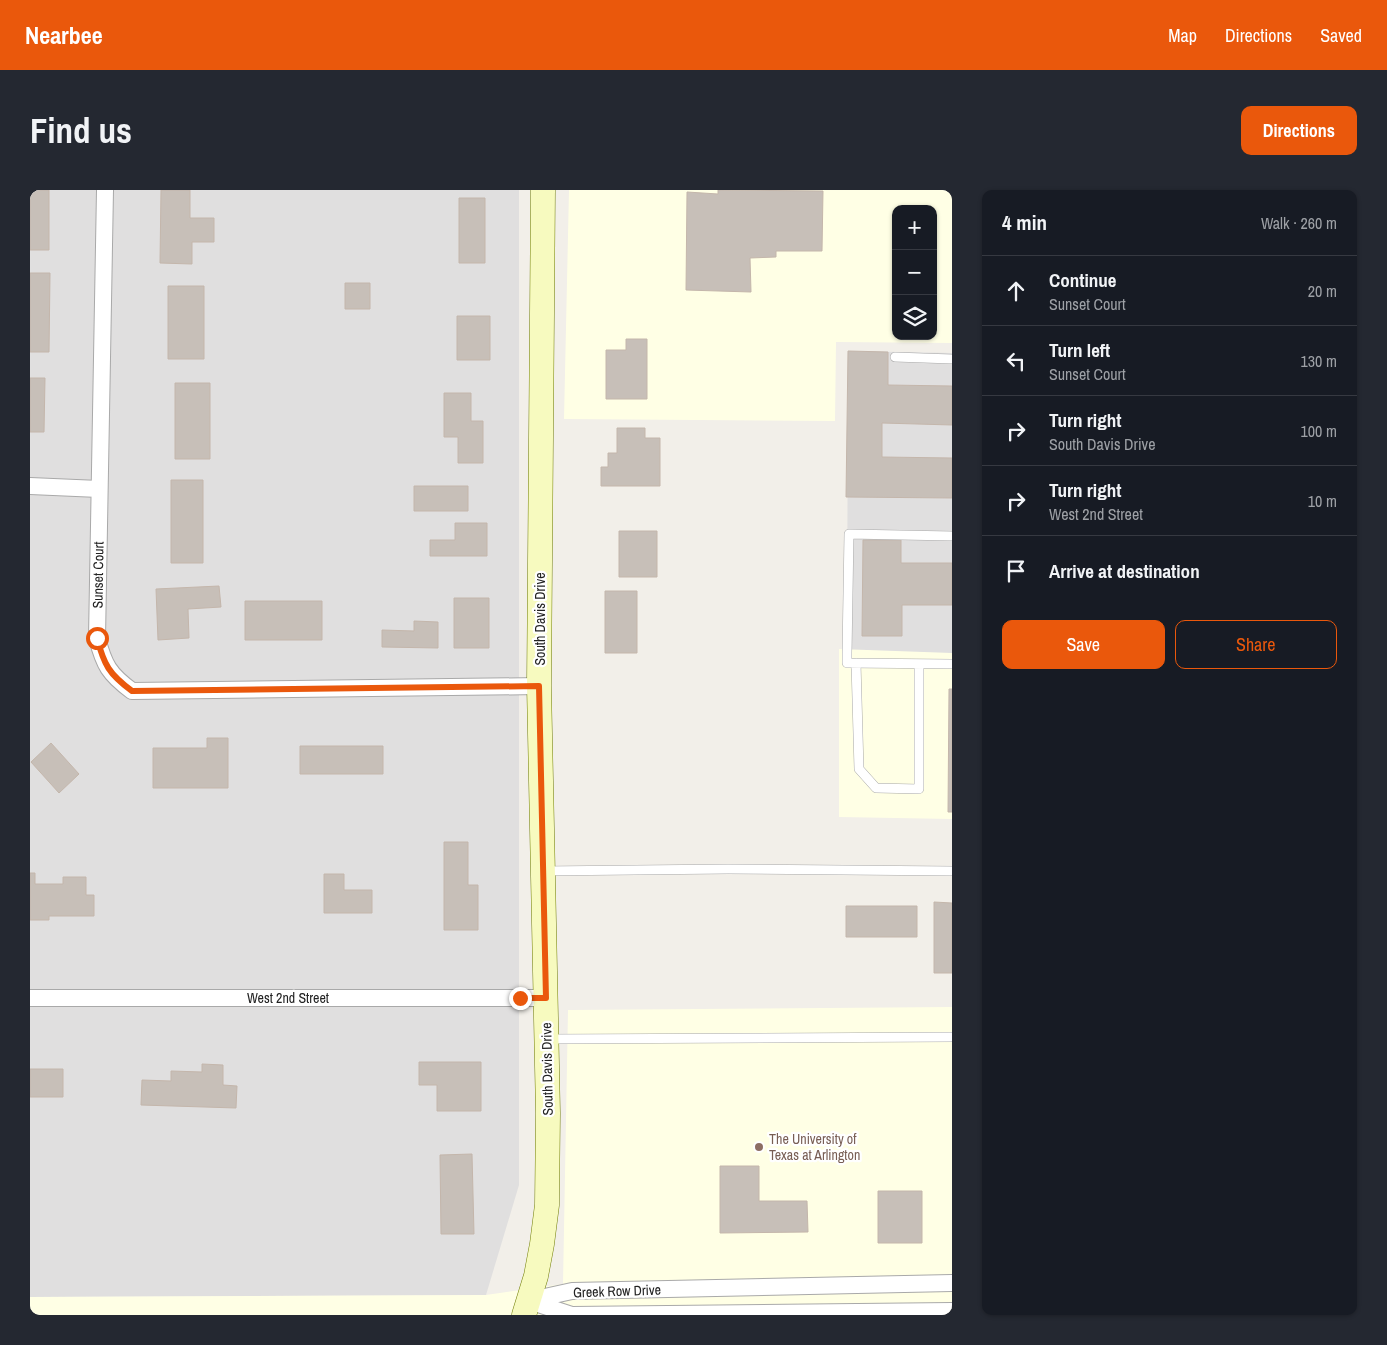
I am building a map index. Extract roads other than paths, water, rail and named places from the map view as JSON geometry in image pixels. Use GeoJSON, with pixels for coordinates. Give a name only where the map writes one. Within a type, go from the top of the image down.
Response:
{"type":"FeatureCollection","features":[{"type":"Feature","properties":{"kind":"street","name":"Sunset Court"},"geometry":{"type":"LineString","coordinates":[[105,190],[97,638],[103,660],[117,680],[132,691],[539,686]]}},
{"type":"Feature","properties":{"kind":"street","name":"South Davis Drive"},"geometry":{"type":"LineString","coordinates":[[526,1308],[539,1260],[547,1213],[548,1112],[539,686],[543,190]]}},
{"type":"Feature","properties":{"kind":"street"},"geometry":{"type":"LineString","coordinates":[[30,486],[99,489]]}},
{"type":"Feature","properties":{"kind":"street","name":"West 2nd Street"},"geometry":{"type":"LineString","coordinates":[[30,998],[546,998]]}},
{"type":"Feature","properties":{"kind":"street","name":"Greek Row Drive"},"geometry":{"type":"LineString","coordinates":[[526,1308],[572,1291],[952,1283]]}},
{"type":"Feature","properties":{"kind":"street","name":"Greek Row Drive"},"geometry":{"type":"LineString","coordinates":[[526,1308],[572,1315],[952,1312]]}},
{"type":"Feature","properties":{"kind":"lane"},"geometry":{"type":"LineString","coordinates":[[895,358],[952,359]]}},
{"type":"Feature","properties":{"kind":"lane"},"geometry":{"type":"LineString","coordinates":[[952,536],[849,534],[847,663],[952,664]]}},
{"type":"Feature","properties":{"kind":"lane"},"geometry":{"type":"LineString","coordinates":[[856,663],[859,768],[876,788],[919,789],[919,664]]}},
{"type":"Feature","properties":{"kind":"lane"},"geometry":{"type":"LineString","coordinates":[[543,871],[728,869],[952,871]]}},
{"type":"Feature","properties":{"kind":"lane"},"geometry":{"type":"LineString","coordinates":[[546,1039],[952,1036]]}},
{"type":"Feature","properties":{"kind":"place","name":"The University of Texas at Arlington"},"geometry":{"type":"Point","coordinates":[759,1147]}}]}
